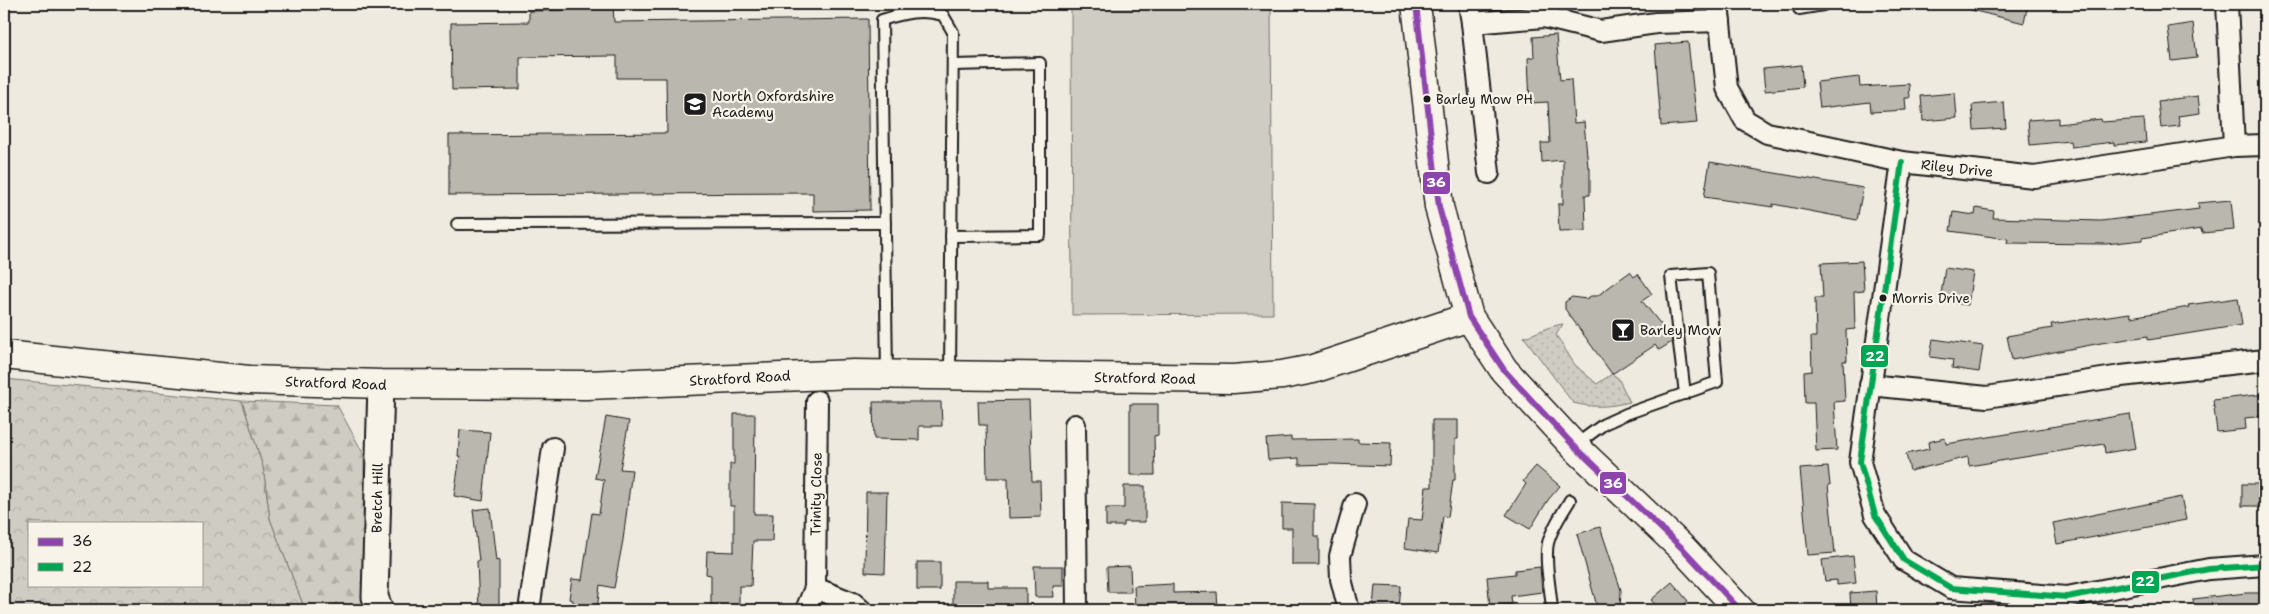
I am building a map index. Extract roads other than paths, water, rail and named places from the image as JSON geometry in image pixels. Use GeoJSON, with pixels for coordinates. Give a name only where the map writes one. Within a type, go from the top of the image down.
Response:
{"type":"FeatureCollection","features":[{"type":"Feature","properties":{"kind":"main road"},"geometry":{"type":"LineString","coordinates":[[1416,4],[1439,207],[1469,317],[1504,370],[1574,446],[1684,550],[1740,610]]}},
{"type":"Feature","properties":{"kind":"main road","name":"Stratford Road"},"geometry":{"type":"LineString","coordinates":[[4,355],[249,380],[381,384],[587,385],[816,374],[1233,379],[1282,375],[1313,369],[1349,359],[1469,317]]}},
{"type":"Feature","properties":{"kind":"street"},"geometry":{"type":"LineString","coordinates":[[2228,4],[2234,146]]}},
{"type":"Feature","properties":{"kind":"street"},"geometry":{"type":"LineString","coordinates":[[1489,173],[1471,13],[1544,17],[1601,31],[1719,12]]}},
{"type":"Feature","properties":{"kind":"street","name":"Riley Drive"},"geometry":{"type":"LineString","coordinates":[[1719,12],[1728,88],[1745,120],[1767,133],[1902,162],[2034,177],[2234,146],[2265,145]]}},
{"type":"Feature","properties":{"kind":"street"},"geometry":{"type":"LineString","coordinates":[[1902,162],[1860,462],[1874,515],[1904,560],[1951,588],[2068,604],[2209,569],[2265,565]]}},
{"type":"Feature","properties":{"kind":"street"},"geometry":{"type":"LineString","coordinates":[[1870,385],[1987,397],[2121,376],[2265,360]]}},
{"type":"Feature","properties":{"kind":"street","name":"Bretch Hill"},"geometry":{"type":"LineString","coordinates":[[380,610],[375,596],[381,384]]}},
{"type":"Feature","properties":{"kind":"street","name":"Trinity Close"},"geometry":{"type":"LineString","coordinates":[[806,610],[815,588],[818,400]]}},
{"type":"Feature","properties":{"kind":"street"},"geometry":{"type":"LineString","coordinates":[[1075,425],[1077,610]]}},
{"type":"Feature","properties":{"kind":"street"},"geometry":{"type":"LineString","coordinates":[[529,610],[553,448]]}},
{"type":"Feature","properties":{"kind":"street"},"geometry":{"type":"LineString","coordinates":[[1349,610],[1341,578],[1340,556],[1355,504]]}},
{"type":"Feature","properties":{"kind":"street"},"geometry":{"type":"LineString","coordinates":[[815,588],[853,603],[862,610]]}},
{"type":"Feature","properties":{"kind":"lane"},"geometry":{"type":"LineString","coordinates":[[1798,4],[1798,9],[1823,5]]}},
{"type":"Feature","properties":{"kind":"lane"},"geometry":{"type":"LineString","coordinates":[[887,374],[882,20],[904,12],[927,11],[943,15],[953,32],[950,375]]}},
{"type":"Feature","properties":{"kind":"lane"},"geometry":{"type":"LineString","coordinates":[[952,236],[1040,235],[1040,63],[953,65]]}},
{"type":"Feature","properties":{"kind":"lane"},"geometry":{"type":"LineString","coordinates":[[457,224],[885,223]]}},
{"type":"Feature","properties":{"kind":"lane"},"geometry":{"type":"LineString","coordinates":[[1574,446],[1604,424],[1626,414],[1685,394],[1717,382],[1708,273],[1671,276],[1685,394]]}},
{"type":"Feature","properties":{"kind":"lane"},"geometry":{"type":"LineString","coordinates":[[1552,610],[1548,543],[1570,500]]}},
{"type":"Feature","properties":{"kind":"place","name":"Barley Mow PH"},"geometry":{"type":"Point","coordinates":[1427,99]}},
{"type":"Feature","properties":{"kind":"place","name":"North Oxfordshire Academy"},"geometry":{"type":"Point","coordinates":[695,104]}},
{"type":"Feature","properties":{"kind":"place","name":"Morris Drive"},"geometry":{"type":"Point","coordinates":[1883,298]}},
{"type":"Feature","properties":{"kind":"place","name":"Barley Mow"},"geometry":{"type":"Point","coordinates":[1623,330]}}]}
